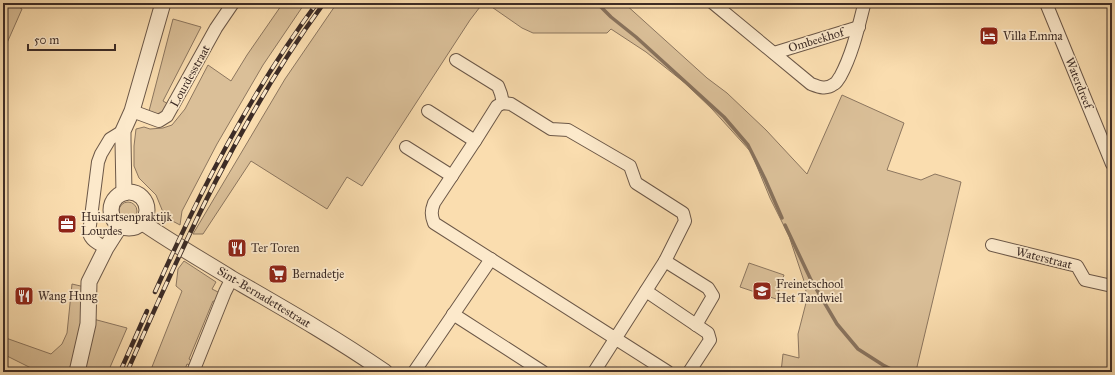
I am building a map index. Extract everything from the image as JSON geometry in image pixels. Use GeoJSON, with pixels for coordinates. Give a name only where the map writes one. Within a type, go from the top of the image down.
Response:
{"type":"FeatureCollection","features":[{"type":"Feature","properties":{"kind":"street"},"geometry":{"type":"LineString","coordinates":[[124,193],[123,131],[132,111],[163,3]]}},
{"type":"Feature","properties":{"kind":"street","name":"Lourdesstraat"},"geometry":{"type":"LineString","coordinates":[[132,111],[159,120],[167,116],[216,28],[233,3]]}},
{"type":"Feature","properties":{"kind":"street","name":"Ombeekhof"},"geometry":{"type":"LineString","coordinates":[[713,3],[811,84],[821,88],[827,88],[835,84],[846,65],[859,27],[864,3]]}},
{"type":"Feature","properties":{"kind":"street","name":"Waterdreef"},"geometry":{"type":"LineString","coordinates":[[1046,3],[1112,164]]}},
{"type":"Feature","properties":{"kind":"street","name":"Ombeekhof"},"geometry":{"type":"LineString","coordinates":[[774,53],[859,27]]}},
{"type":"Feature","properties":{"kind":"street"},"geometry":{"type":"LineString","coordinates":[[456,60],[498,86],[503,103]]}},
{"type":"Feature","properties":{"kind":"street"},"geometry":{"type":"LineString","coordinates":[[594,372],[616,338],[665,261],[685,221],[683,213],[636,183],[630,166],[568,130],[551,129],[511,104],[503,103],[497,106],[434,203],[431,210],[434,223],[616,338],[668,372]]}},
{"type":"Feature","properties":{"kind":"street"},"geometry":{"type":"LineString","coordinates":[[428,111],[475,141]]}},
{"type":"Feature","properties":{"kind":"street"},"geometry":{"type":"LineString","coordinates":[[106,248],[92,240],[88,233],[98,162],[110,139],[123,131]]}},
{"type":"Feature","properties":{"kind":"street"},"geometry":{"type":"LineString","coordinates":[[406,147],[452,176]]}},
{"type":"Feature","properties":{"kind":"street"},"geometry":{"type":"LineString","coordinates":[[130,192],[136,193],[142,197],[148,208],[147,215],[143,223],[132,229],[126,229],[116,224],[111,212],[114,200],[119,195],[130,192]]}},
{"type":"Feature","properties":{"kind":"street","name":"Sint-Bernadettestraat"},"geometry":{"type":"LineString","coordinates":[[143,223],[355,352],[385,372]]}},
{"type":"Feature","properties":{"kind":"street"},"geometry":{"type":"LineString","coordinates":[[77,372],[88,324],[89,282],[106,248],[120,226]]}},
{"type":"Feature","properties":{"kind":"street","name":"Waterstraat"},"geometry":{"type":"LineString","coordinates":[[992,245],[1077,266],[1085,280],[1112,286]]}},
{"type":"Feature","properties":{"kind":"street"},"geometry":{"type":"LineString","coordinates":[[414,372],[491,259]]}},
{"type":"Feature","properties":{"kind":"street"},"geometry":{"type":"LineString","coordinates":[[665,261],[708,288],[713,296],[696,325]]}},
{"type":"Feature","properties":{"kind":"street"},"geometry":{"type":"LineString","coordinates":[[193,372],[232,278]]}},
{"type":"Feature","properties":{"kind":"street"},"geometry":{"type":"LineString","coordinates":[[646,291],[708,333],[710,340],[689,372]]}},
{"type":"Feature","properties":{"kind":"street"},"geometry":{"type":"LineString","coordinates":[[453,314],[543,372]]}},
{"type":"Feature","properties":{"kind":"shaded area"},"geometry":{"type":"Polygon","coordinates":[[[3,3],[12,3],[22,9],[3,52],[3,3]]]}},
{"type":"Feature","properties":{"kind":"shaded area"},"geometry":{"type":"Polygon","coordinates":[[[283,3],[305,3],[263,65],[217,144],[182,211],[180,225],[165,217],[156,195],[139,178],[134,166],[136,129],[144,127],[150,129],[163,128],[172,125],[185,109],[208,65],[231,81],[283,3]]]}},
{"type":"Feature","properties":{"kind":"shaded area"},"geometry":{"type":"Polygon","coordinates":[[[337,3],[483,3],[470,20],[362,186],[347,177],[327,209],[251,161],[203,234],[193,234],[285,79],[337,3]]]}},
{"type":"Feature","properties":{"kind":"shaded area"},"geometry":{"type":"Polygon","coordinates":[[[486,3],[624,3],[707,78],[727,93],[766,130],[807,174],[842,95],[904,123],[887,170],[921,180],[935,174],[961,182],[917,372],[781,372],[783,354],[799,358],[798,334],[807,299],[805,284],[789,236],[770,198],[751,152],[712,109],[685,83],[646,52],[611,29],[607,33],[533,33],[522,28],[486,3]]]}},
{"type":"Feature","properties":{"kind":"shaded area"},"geometry":{"type":"Polygon","coordinates":[[[173,19],[201,27],[163,101],[170,105],[164,113],[156,114],[149,111],[173,19]]]}},
{"type":"Feature","properties":{"kind":"shaded area"},"geometry":{"type":"Polygon","coordinates":[[[128,202],[134,205],[137,211],[134,217],[128,220],[122,217],[119,211],[122,205],[128,202]]]}},
{"type":"Feature","properties":{"kind":"shaded area"},"geometry":{"type":"Polygon","coordinates":[[[184,261],[216,282],[212,289],[220,293],[216,302],[213,301],[189,359],[192,361],[190,365],[187,364],[184,372],[150,372],[182,291],[176,286],[178,269],[184,261]]]}},
{"type":"Feature","properties":{"kind":"shaded area"},"geometry":{"type":"Polygon","coordinates":[[[749,263],[784,275],[776,299],[740,287],[749,263]]]}},
{"type":"Feature","properties":{"kind":"shaded area"},"geometry":{"type":"Polygon","coordinates":[[[72,284],[85,287],[82,316],[127,328],[108,372],[39,372],[3,354],[3,337],[51,354],[62,344],[67,333],[72,284]]]}},
{"type":"Feature","properties":{"kind":"waterway"},"geometry":{"type":"LineString","coordinates":[[597,3],[724,117],[748,145],[782,218]]}},
{"type":"Feature","properties":{"kind":"waterway"},"geometry":{"type":"LineString","coordinates":[[785,225],[811,280],[837,324],[858,349],[897,372]]}},
{"type":"Feature","properties":{"kind":"railway"},"geometry":{"type":"LineString","coordinates":[[155,292],[190,217],[228,143],[270,72],[317,3]]}},
{"type":"Feature","properties":{"kind":"railway"},"geometry":{"type":"LineString","coordinates":[[127,372],[170,276],[215,182],[266,90],[324,3]]}},
{"type":"Feature","properties":{"kind":"railway"},"geometry":{"type":"LineString","coordinates":[[120,372],[147,311]]}},
{"type":"Feature","properties":{"kind":"place","name":"Villa Emma"},"geometry":{"type":"Point","coordinates":[989,36]}},
{"type":"Feature","properties":{"kind":"place","name":"Huisartsenpraktijk Lourdes"},"geometry":{"type":"Point","coordinates":[67,224]}},
{"type":"Feature","properties":{"kind":"place","name":"Ter Toren"},"geometry":{"type":"Point","coordinates":[237,248]}},
{"type":"Feature","properties":{"kind":"place","name":"Bernadetje"},"geometry":{"type":"Point","coordinates":[278,274]}},
{"type":"Feature","properties":{"kind":"place","name":"Freinetschool Het Tandwiel"},"geometry":{"type":"Point","coordinates":[762,291]}},
{"type":"Feature","properties":{"kind":"place","name":"Wang Hung"},"geometry":{"type":"Point","coordinates":[24,296]}}]}
